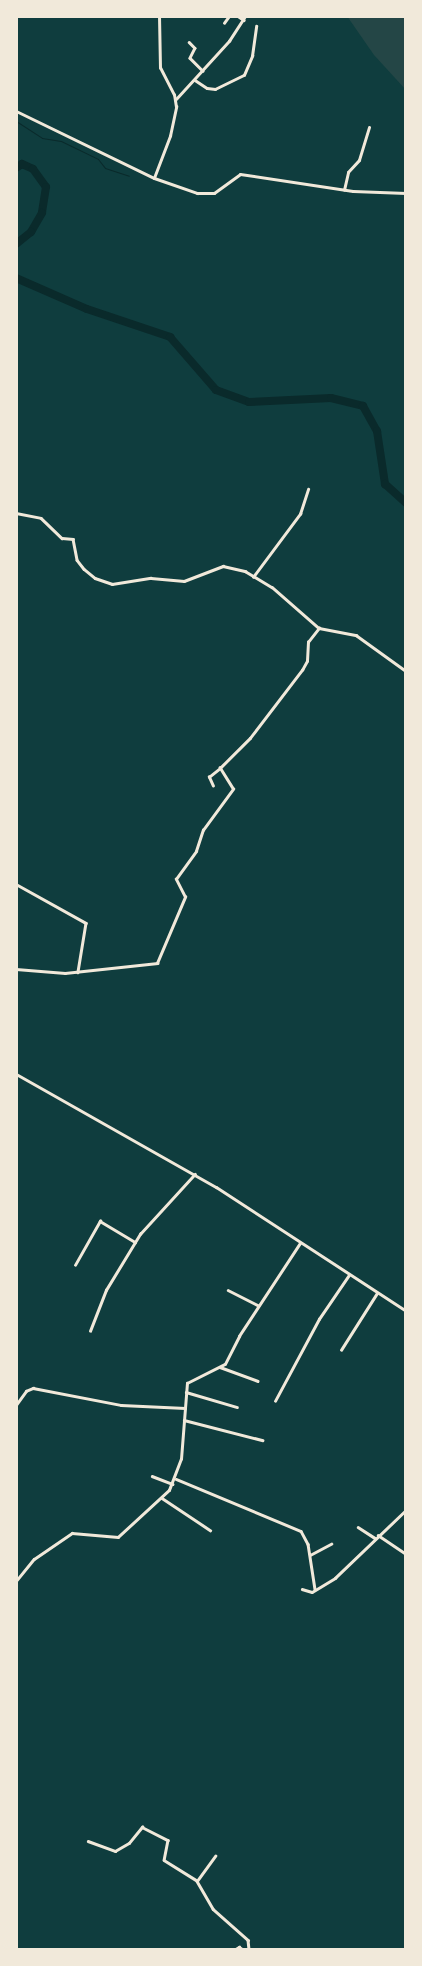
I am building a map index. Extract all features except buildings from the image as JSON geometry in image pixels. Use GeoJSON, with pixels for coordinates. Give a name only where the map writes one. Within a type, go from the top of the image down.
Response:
{"type":"FeatureCollection","features":[{"type":"Feature","properties":{"kind":"street"},"geometry":{"type":"LineString","coordinates":[[154,178],[172,130],[176,99],[160,68],[159,16]]}},
{"type":"Feature","properties":{"kind":"street"},"geometry":{"type":"LineString","coordinates":[[224,23],[229,16]]}},
{"type":"Feature","properties":{"kind":"street"},"geometry":{"type":"LineString","coordinates":[[176,99],[203,71],[245,18],[238,16]]}},
{"type":"Feature","properties":{"kind":"street"},"geometry":{"type":"LineString","coordinates":[[195,80],[207,88],[215,89],[244,75],[254,50],[256,26]]}},
{"type":"Feature","properties":{"kind":"street"},"geometry":{"type":"LineString","coordinates":[[189,42],[195,48],[190,58],[203,71]]}},
{"type":"Feature","properties":{"kind":"street"},"geometry":{"type":"LineString","coordinates":[[16,110],[154,178],[204,194],[219,190],[240,174],[344,190],[406,193]]}},
{"type":"Feature","properties":{"kind":"street"},"geometry":{"type":"LineString","coordinates":[[344,190],[347,175],[359,160],[369,127]]}},
{"type":"Feature","properties":{"kind":"street"},"geometry":{"type":"LineString","coordinates":[[253,577],[300,514],[308,489]]}},
{"type":"Feature","properties":{"kind":"street"},"geometry":{"type":"LineString","coordinates":[[16,513],[41,518],[60,536],[75,540],[77,560],[88,574],[112,584],[151,578],[184,581],[222,566],[242,570],[272,586],[319,628],[356,635],[406,671]]}},
{"type":"Feature","properties":{"kind":"street"},"geometry":{"type":"LineString","coordinates":[[213,786],[209,777],[250,738],[302,670],[307,661],[308,642],[319,628]]}},
{"type":"Feature","properties":{"kind":"street"},"geometry":{"type":"LineString","coordinates":[[16,969],[78,972],[109,967],[151,966],[159,961],[185,896],[176,879],[196,851],[203,830],[233,789],[220,768]]}},
{"type":"Feature","properties":{"kind":"street"},"geometry":{"type":"LineString","coordinates":[[16,884],[83,919],[88,926],[78,972]]}},
{"type":"Feature","properties":{"kind":"street"},"geometry":{"type":"LineString","coordinates":[[16,1074],[194,1174],[406,1311]]}},
{"type":"Feature","properties":{"kind":"street"},"geometry":{"type":"LineString","coordinates":[[90,1331],[106,1290],[135,1242],[194,1174]]}},
{"type":"Feature","properties":{"kind":"street"},"geometry":{"type":"LineString","coordinates":[[75,1265],[100,1221],[135,1242]]}},
{"type":"Feature","properties":{"kind":"street"},"geometry":{"type":"LineString","coordinates":[[16,1580],[34,1559],[72,1534],[115,1538],[162,1498],[176,1479],[188,1382],[220,1367],[229,1358],[258,1305],[300,1243]]}},
{"type":"Feature","properties":{"kind":"street"},"geometry":{"type":"LineString","coordinates":[[275,1401],[319,1319],[349,1275]]}},
{"type":"Feature","properties":{"kind":"street"},"geometry":{"type":"LineString","coordinates":[[228,1290],[258,1305]]}},
{"type":"Feature","properties":{"kind":"street"},"geometry":{"type":"LineString","coordinates":[[340,1350],[377,1292]]}},
{"type":"Feature","properties":{"kind":"street"},"geometry":{"type":"LineString","coordinates":[[220,1367],[258,1381]]}},
{"type":"Feature","properties":{"kind":"street"},"geometry":{"type":"LineString","coordinates":[[16,1405],[26,1391],[33,1388],[121,1404],[185,1408]]}},
{"type":"Feature","properties":{"kind":"street"},"geometry":{"type":"LineString","coordinates":[[186,1392],[237,1407]]}},
{"type":"Feature","properties":{"kind":"street"},"geometry":{"type":"LineString","coordinates":[[184,1420],[262,1440]]}},
{"type":"Feature","properties":{"kind":"street"},"geometry":{"type":"LineString","coordinates":[[152,1476],[173,1484]]}},
{"type":"Feature","properties":{"kind":"street"},"geometry":{"type":"LineString","coordinates":[[176,1479],[294,1526],[307,1539],[315,1589]]}},
{"type":"Feature","properties":{"kind":"street"},"geometry":{"type":"LineString","coordinates":[[162,1498],[210,1530]]}},
{"type":"Feature","properties":{"kind":"street"},"geometry":{"type":"LineString","coordinates":[[302,1589],[315,1589],[340,1574],[376,1537],[406,1510]]}},
{"type":"Feature","properties":{"kind":"street"},"geometry":{"type":"LineString","coordinates":[[358,1527],[406,1554]]}},
{"type":"Feature","properties":{"kind":"street"},"geometry":{"type":"LineString","coordinates":[[310,1555],[331,1544]]}},
{"type":"Feature","properties":{"kind":"street"},"geometry":{"type":"LineString","coordinates":[[88,1841],[115,1851],[129,1843],[140,1827],[146,1828],[170,1841],[164,1860],[197,1881],[212,1909],[248,1940],[249,1950]]}},
{"type":"Feature","properties":{"kind":"street"},"geometry":{"type":"LineString","coordinates":[[197,1881],[216,1856]]}},
{"type":"Feature","properties":{"kind":"street"},"geometry":{"type":"LineString","coordinates":[[234,1950],[238,1947],[244,1950]]}},
{"type":"Feature","properties":{"kind":"shaded area"},"geometry":{"type":"Polygon","coordinates":[[[347,16],[406,16],[406,90],[374,55],[347,16]]]}},
{"type":"Feature","properties":{"kind":"waterway"},"geometry":{"type":"LineString","coordinates":[[16,121],[42,138],[61,141],[98,159],[105,168],[129,176]]}},
{"type":"Feature","properties":{"kind":"waterway"},"geometry":{"type":"LineString","coordinates":[[16,168],[22,164],[33,169],[46,187],[42,213],[31,232],[16,244]]}},
{"type":"Feature","properties":{"kind":"waterway"},"geometry":{"type":"LineString","coordinates":[[16,278],[87,309],[170,337],[216,390],[249,402],[331,398],[363,406],[377,431],[385,484],[406,503]]}}]}
